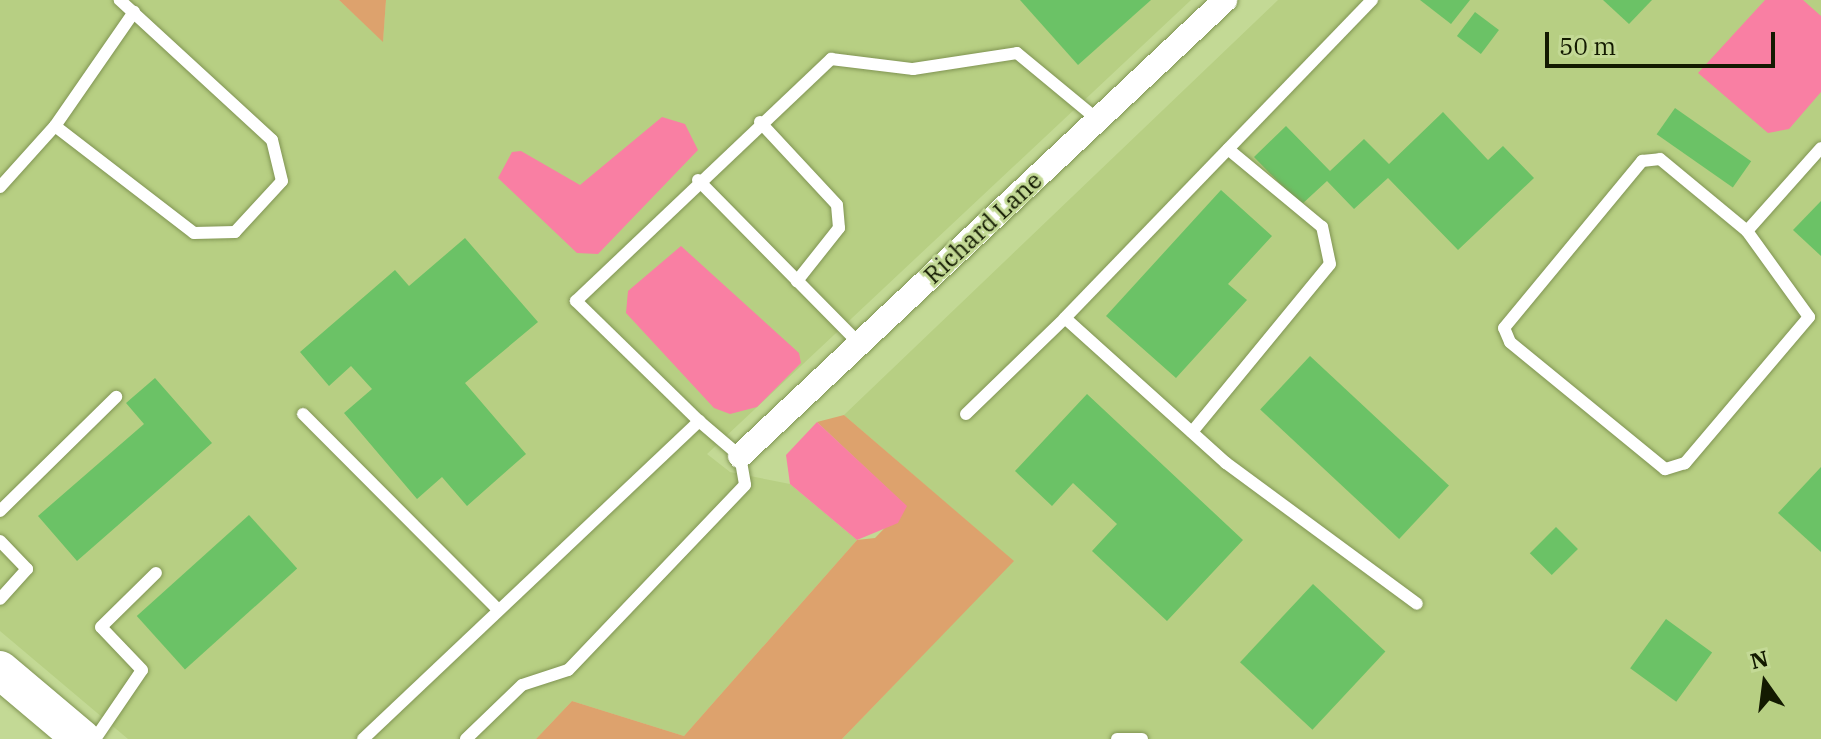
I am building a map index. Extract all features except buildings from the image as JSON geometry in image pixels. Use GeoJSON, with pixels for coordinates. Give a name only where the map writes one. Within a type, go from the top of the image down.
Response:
{"type":"FeatureCollection","features":[{"type":"Feature","properties":{"kind":"main road"},"geometry":{"type":"LineString","coordinates":[[0,670],[82,739]]}},
{"type":"Feature","properties":{"kind":"street","name":"Richard Lane"},"geometry":{"type":"LineString","coordinates":[[740,456],[1225,0]]}},
{"type":"Feature","properties":{"kind":"lane"},"geometry":{"type":"LineString","coordinates":[[55,126],[194,233],[235,232],[282,181],[272,140],[120,0]]}},
{"type":"Feature","properties":{"kind":"lane"},"geometry":{"type":"LineString","coordinates":[[966,414],[1065,318],[1372,0]]}},
{"type":"Feature","properties":{"kind":"lane"},"geometry":{"type":"LineString","coordinates":[[0,187],[55,126],[134,12]]}},
{"type":"Feature","properties":{"kind":"lane"},"geometry":{"type":"LineString","coordinates":[[466,739],[522,685],[568,670],[745,485],[740,456],[699,421],[576,301],[698,180],[831,59],[913,69],[996,52],[1040,65],[1098,120]]}},
{"type":"Feature","properties":{"kind":"lane"},"geometry":{"type":"LineString","coordinates":[[760,122],[837,205],[839,228],[797,281]]}},
{"type":"Feature","properties":{"kind":"lane"},"geometry":{"type":"LineString","coordinates":[[1747,231],[1821,148]]}},
{"type":"Feature","properties":{"kind":"lane"},"geometry":{"type":"LineString","coordinates":[[1192,432],[1330,264],[1322,227],[1228,149]]}},
{"type":"Feature","properties":{"kind":"lane"},"geometry":{"type":"LineString","coordinates":[[1660,159],[1747,231],[1809,317],[1685,463],[1665,469],[1510,342],[1504,328],[1642,161],[1660,159]]}},
{"type":"Feature","properties":{"kind":"lane"},"geometry":{"type":"LineString","coordinates":[[698,180],[860,344]]}},
{"type":"Feature","properties":{"kind":"lane"},"geometry":{"type":"LineString","coordinates":[[1065,318],[1192,432],[1417,604]]}},
{"type":"Feature","properties":{"kind":"lane"},"geometry":{"type":"LineString","coordinates":[[0,511],[116,397]]}},
{"type":"Feature","properties":{"kind":"lane"},"geometry":{"type":"LineString","coordinates":[[303,414],[496,608]]}},
{"type":"Feature","properties":{"kind":"lane"},"geometry":{"type":"LineString","coordinates":[[363,739],[496,608],[699,421]]}},
{"type":"Feature","properties":{"kind":"lane"},"geometry":{"type":"LineString","coordinates":[[0,541],[27,569],[0,599]]}},
{"type":"Feature","properties":{"kind":"lane"},"geometry":{"type":"LineString","coordinates":[[95,739],[142,670],[101,627],[156,573]]}},
{"type":"Feature","properties":{"kind":"lane"},"geometry":{"type":"LineString","coordinates":[[1117,739],[1142,739]]}},
{"type":"Feature","properties":{"kind":"shaded area"},"geometry":{"type":"Polygon","coordinates":[[[0,0],[339,0],[383,41],[386,0],[1191,0],[707,454],[730,472],[790,484],[857,540],[684,736],[572,701],[536,739],[128,739],[0,631],[0,0]]]}},
{"type":"Feature","properties":{"kind":"shaded area"},"geometry":{"type":"Polygon","coordinates":[[[339,0],[386,0],[383,42],[339,0]]]}},
{"type":"Feature","properties":{"kind":"shaded area"},"geometry":{"type":"Polygon","coordinates":[[[1278,0],[1821,0],[1821,739],[842,739],[1013,561],[844,415],[1278,0]]]}},
{"type":"Feature","properties":{"kind":"shaded area"},"geometry":{"type":"Polygon","coordinates":[[[1765,0],[1803,0],[1821,16],[1821,92],[1789,129],[1768,133],[1698,73],[1765,0]]]}},
{"type":"Feature","properties":{"kind":"shaded area"},"geometry":{"type":"Polygon","coordinates":[[[662,117],[685,124],[698,150],[598,254],[577,253],[498,178],[512,152],[521,151],[580,185],[662,117]]]}},
{"type":"Feature","properties":{"kind":"shaded area"},"geometry":{"type":"Polygon","coordinates":[[[681,246],[799,353],[801,363],[757,407],[730,414],[714,408],[626,313],[628,291],[681,246]]]}},
{"type":"Feature","properties":{"kind":"shaded area"},"geometry":{"type":"Polygon","coordinates":[[[844,415],[1014,561],[842,739],[536,739],[572,701],[684,736],[857,540],[875,538],[906,506],[817,422],[844,415]]]}},
{"type":"Feature","properties":{"kind":"shaded area"},"geometry":{"type":"Polygon","coordinates":[[[817,422],[907,506],[898,523],[857,540],[790,484],[786,455],[817,422]]]}}]}
